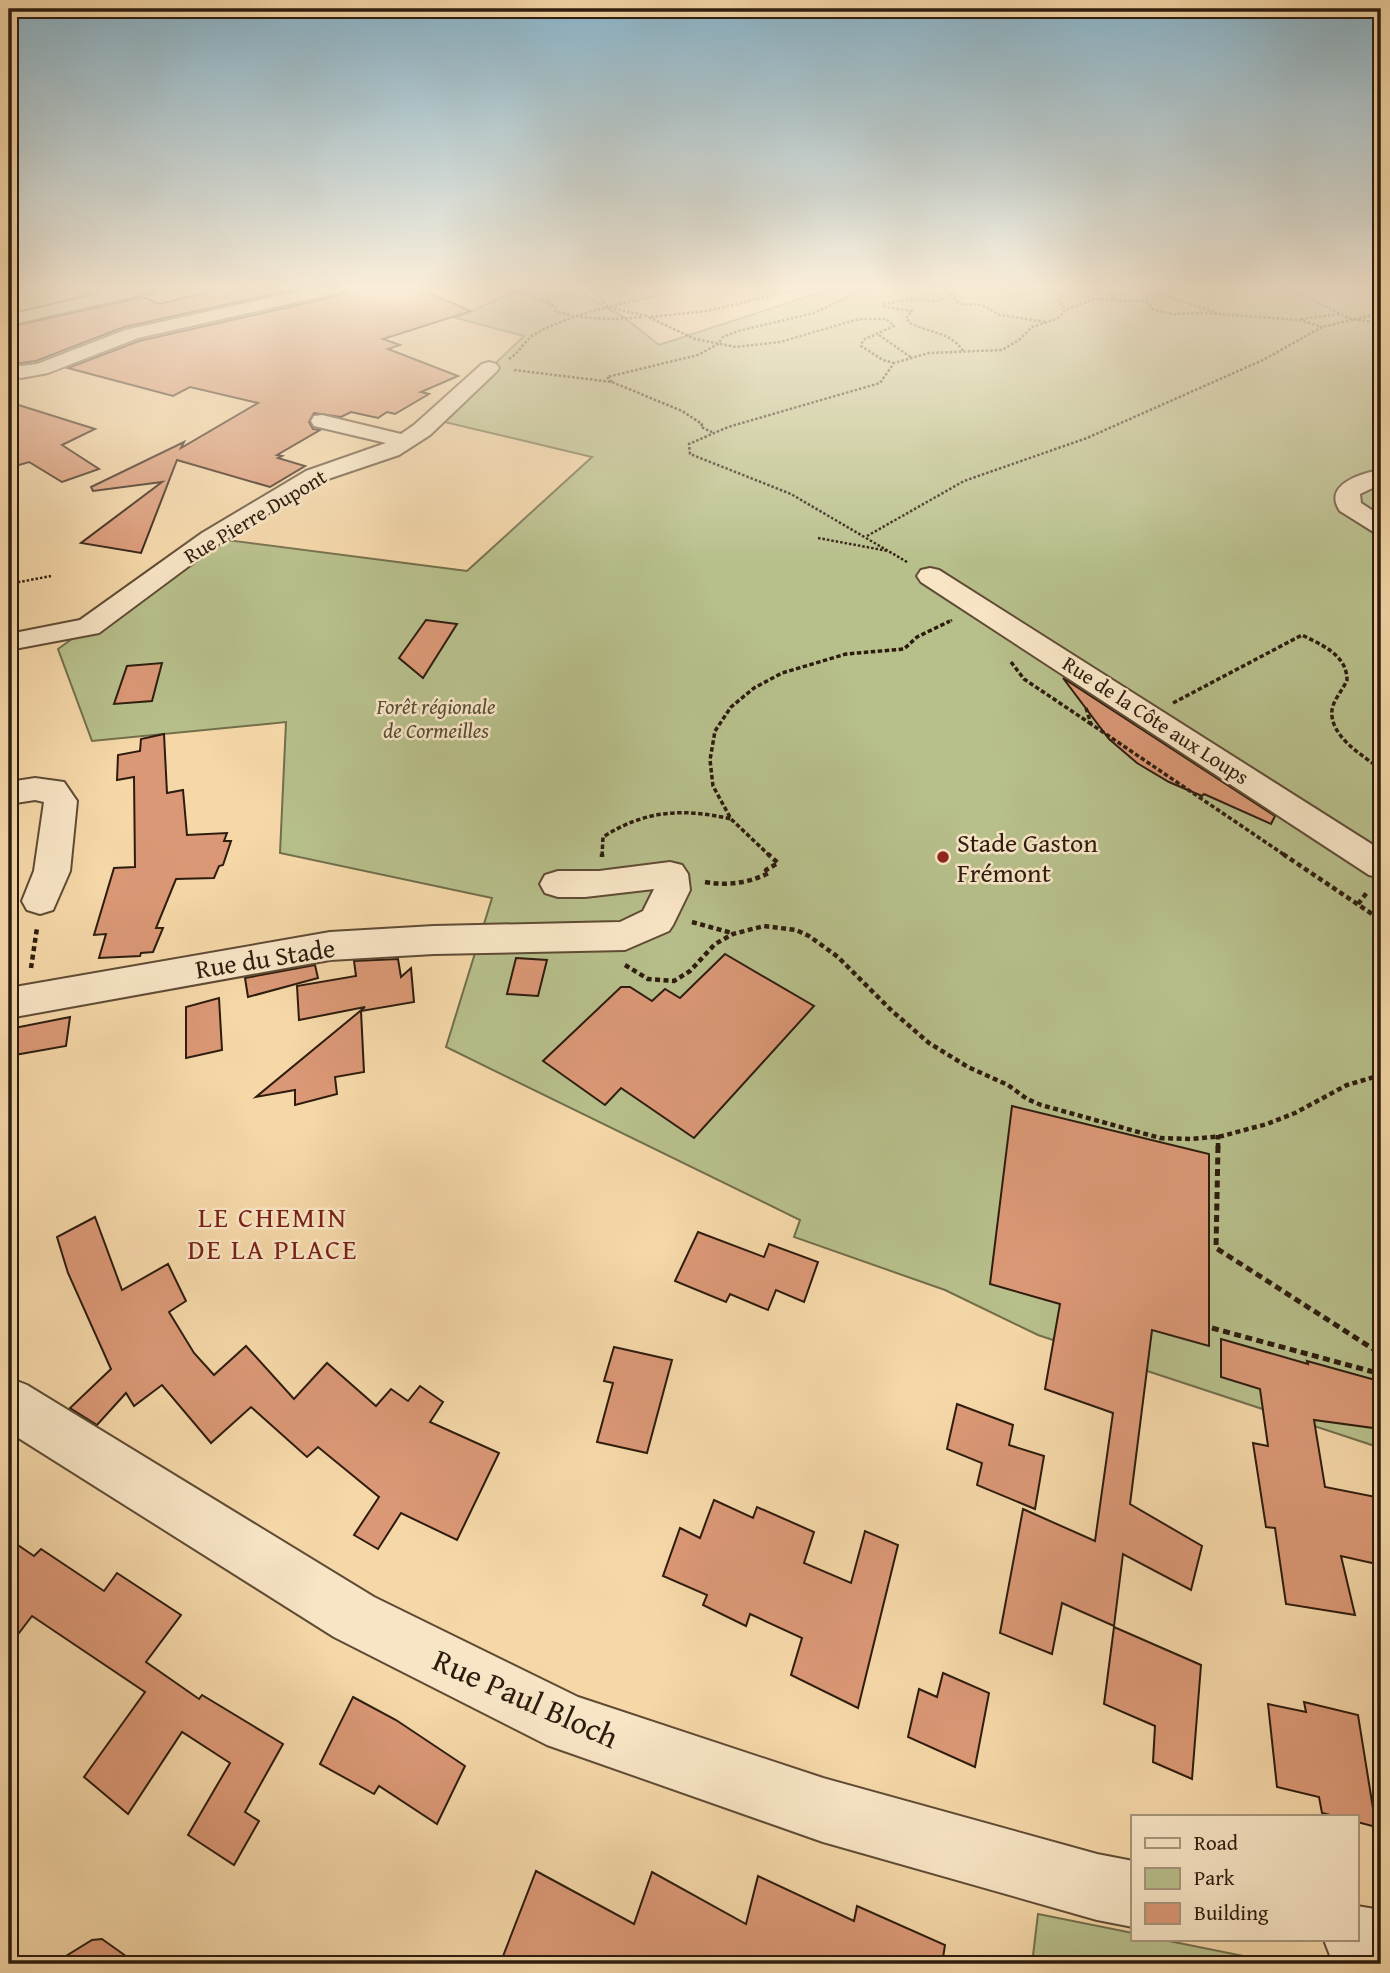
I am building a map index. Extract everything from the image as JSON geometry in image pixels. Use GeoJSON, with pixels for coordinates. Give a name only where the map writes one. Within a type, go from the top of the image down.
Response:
{"type":"FeatureCollection","features":[{"type":"Feature","properties":{"kind":"street","name":"Rue Pierre Dupont"},"geometry":{"type":"LineString","coordinates":[[9,642],[89,626],[211,538],[314,476],[391,450],[422,430],[476,380]]}},
{"type":"Feature","properties":{"kind":"street"},"geometry":{"type":"LineString","coordinates":[[322,421],[405,441]]}},
{"type":"Feature","properties":{"kind":"street"},"geometry":{"type":"LineString","coordinates":[[1381,477],[1368,479],[1348,491],[1349,506],[1381,526]]}},
{"type":"Feature","properties":{"kind":"street","name":"Rue de la Côte aux Loups"},"geometry":{"type":"LineString","coordinates":[[930,576],[1152,716],[1381,866]]}},
{"type":"Feature","properties":{"kind":"street"},"geometry":{"type":"LineString","coordinates":[[9,619],[37,613]]}},
{"type":"Feature","properties":{"kind":"street"},"geometry":{"type":"LineString","coordinates":[[9,793],[35,789],[52,790],[61,801],[52,871],[40,901]]}},
{"type":"Feature","properties":{"kind":"street"},"geometry":{"type":"LineString","coordinates":[[558,884],[581,887],[670,874],[672,890],[660,916]]}},
{"type":"Feature","properties":{"kind":"street","name":"Rue du Stade"},"geometry":{"type":"LineString","coordinates":[[17,1001],[330,946],[434,940],[625,936],[656,921],[660,916]]}},
{"type":"Feature","properties":{"kind":"street","name":"Rue Paul Bloch"},"geometry":{"type":"LineString","coordinates":[[9,1403],[354,1617],[568,1724],[823,1811],[1131,1894]]}},
{"type":"Feature","properties":{"kind":"street"},"geometry":{"type":"LineString","coordinates":[[1358,1938],[1381,1944]]}},
{"type":"Feature","properties":{"kind":"path"},"geometry":{"type":"LineString","coordinates":[[595,380],[612,382],[691,415],[702,424],[701,427],[712,432]]}},
{"type":"Feature","properties":{"kind":"path"},"geometry":{"type":"LineString","coordinates":[[818,538],[892,552],[791,494],[705,462],[690,454],[688,444],[712,432],[880,383],[882,380]]}},
{"type":"Feature","properties":{"kind":"path"},"geometry":{"type":"LineString","coordinates":[[867,537],[964,481],[1087,438],[1218,380]]}},
{"type":"Feature","properties":{"kind":"path"},"geometry":{"type":"LineString","coordinates":[[9,584],[51,576]]}},
{"type":"Feature","properties":{"kind":"path"},"geometry":{"type":"LineString","coordinates":[[670,874],[710,884],[731,884],[755,881],[769,873],[766,870],[778,863],[730,819],[711,783],[710,746],[717,727],[741,699],[760,683],[811,662],[859,651],[904,649],[917,636],[980,607]]}},
{"type":"Feature","properties":{"kind":"path"},"geometry":{"type":"LineString","coordinates":[[1152,716],[1199,687],[1302,635],[1336,653],[1346,664],[1348,682],[1333,706],[1332,715],[1340,733],[1355,749],[1381,769]]}},
{"type":"Feature","properties":{"kind":"path"},"geometry":{"type":"LineString","coordinates":[[1084,705],[1091,724],[1381,920]]}},
{"type":"Feature","properties":{"kind":"path"},"geometry":{"type":"LineString","coordinates":[[604,882],[603,837],[622,824],[654,812],[671,811],[730,819]]}},
{"type":"Feature","properties":{"kind":"path"},"geometry":{"type":"LineString","coordinates":[[17,1001],[40,901]]}},
{"type":"Feature","properties":{"kind":"path"},"geometry":{"type":"LineString","coordinates":[[660,916],[732,933]]}},
{"type":"Feature","properties":{"kind":"path"},"geometry":{"type":"LineString","coordinates":[[597,937],[638,976],[653,982],[671,982],[680,980],[713,945],[732,933],[747,928],[775,926],[797,930],[821,942],[904,1024],[976,1071],[1012,1087],[1026,1098],[1088,1119],[1173,1140],[1245,1130],[1295,1113],[1340,1087],[1369,1076],[1381,1075]]}},
{"type":"Feature","properties":{"kind":"path"},"geometry":{"type":"LineString","coordinates":[[1218,1135],[1216,1248],[1381,1354]]}},
{"type":"Feature","properties":{"kind":"path"},"geometry":{"type":"LineString","coordinates":[[1212,1328],[1381,1374]]}},
{"type":"Feature","properties":{"kind":"green space","name":"Stade Gaston Frémont"},"geometry":{"type":"Polygon","coordinates":[[[478,380],[1381,380],[1381,1448],[1038,1335],[945,1290],[794,1237],[800,1220],[446,1047],[492,898],[280,853],[286,722],[92,741],[58,649],[211,538],[467,571],[592,457],[436,420],[478,380]]]}},
{"type":"Feature","properties":{"kind":"green space"},"geometry":{"type":"Polygon","coordinates":[[[1038,1914],[1131,1933],[1131,1941],[1169,1941],[1283,1964],[1032,1964],[1038,1914]]]}},
{"type":"Feature","properties":{"kind":"building"},"geometry":{"type":"Polygon","coordinates":[[[113,380],[449,380],[421,392],[429,394],[395,414],[387,412],[378,418],[351,412],[341,417],[314,413],[309,422],[313,429],[320,430],[277,455],[282,456],[278,458],[305,466],[270,487],[177,460],[141,553],[81,543],[162,482],[93,491],[91,487],[184,442],[181,448],[258,403],[190,387],[173,396],[113,380]]]}},
{"type":"Feature","properties":{"kind":"building"},"geometry":{"type":"Polygon","coordinates":[[[9,402],[95,429],[62,445],[99,469],[62,482],[29,462],[9,468],[9,402]]]}},
{"type":"Feature","properties":{"kind":"building"},"geometry":{"type":"Polygon","coordinates":[[[426,620],[457,624],[423,678],[399,658],[426,620]]]}},
{"type":"Feature","properties":{"kind":"building"},"geometry":{"type":"Polygon","coordinates":[[[162,663],[152,701],[114,704],[127,666],[162,663]]]}},
{"type":"Feature","properties":{"kind":"building"},"geometry":{"type":"Polygon","coordinates":[[[1063,678],[1275,816],[1271,824],[1204,794],[1202,796],[1169,782],[1137,763],[1109,739],[1063,678]]]}},
{"type":"Feature","properties":{"kind":"building"},"geometry":{"type":"Polygon","coordinates":[[[164,734],[167,793],[183,790],[187,835],[227,833],[224,841],[231,841],[223,865],[219,866],[214,878],[176,879],[156,928],[163,928],[153,952],[141,953],[140,956],[99,958],[106,934],[94,935],[114,868],[135,867],[134,777],[117,780],[118,755],[140,751],[141,739],[164,734]]]}},
{"type":"Feature","properties":{"kind":"building"},"geometry":{"type":"Polygon","coordinates":[[[725,954],[814,1006],[694,1138],[621,1088],[605,1105],[543,1061],[621,987],[630,987],[652,1001],[665,989],[680,998],[725,954]]]}},
{"type":"Feature","properties":{"kind":"building"},"geometry":{"type":"Polygon","coordinates":[[[516,958],[547,960],[538,996],[507,994],[516,958]]]}},
{"type":"Feature","properties":{"kind":"building"},"geometry":{"type":"Polygon","coordinates":[[[398,959],[401,977],[411,968],[414,1002],[361,1011],[364,1072],[335,1077],[337,1094],[295,1105],[295,1090],[256,1097],[365,1007],[299,1020],[297,986],[356,976],[354,961],[398,959]]]}},
{"type":"Feature","properties":{"kind":"building"},"geometry":{"type":"Polygon","coordinates":[[[315,965],[318,978],[248,997],[245,978],[315,965]]]}},
{"type":"Feature","properties":{"kind":"building"},"geometry":{"type":"Polygon","coordinates":[[[219,998],[222,1050],[186,1058],[186,1007],[219,998]]]}},
{"type":"Feature","properties":{"kind":"building"},"geometry":{"type":"Polygon","coordinates":[[[70,1017],[66,1046],[9,1056],[9,1029],[70,1017]]]}},
{"type":"Feature","properties":{"kind":"building"},"geometry":{"type":"Polygon","coordinates":[[[1012,1106],[1209,1154],[1209,1346],[1152,1330],[1130,1504],[1202,1546],[1191,1590],[1123,1554],[1114,1626],[1062,1603],[1052,1654],[1000,1633],[1023,1509],[1095,1541],[1113,1413],[1045,1389],[1060,1304],[990,1284],[1012,1106]]]}},
{"type":"Feature","properties":{"kind":"building"},"geometry":{"type":"Polygon","coordinates":[[[95,1217],[122,1290],[168,1264],[186,1301],[169,1312],[194,1353],[214,1375],[246,1346],[294,1399],[327,1363],[376,1406],[391,1389],[408,1401],[420,1386],[443,1402],[430,1422],[499,1453],[457,1540],[401,1513],[378,1549],[354,1535],[379,1497],[318,1447],[307,1457],[251,1407],[211,1443],[162,1385],[134,1406],[126,1393],[97,1425],[70,1408],[111,1369],[68,1273],[57,1237],[95,1217]]]}},
{"type":"Feature","properties":{"kind":"building"},"geometry":{"type":"Polygon","coordinates":[[[698,1232],[764,1257],[769,1244],[818,1262],[804,1302],[776,1290],[768,1310],[730,1294],[726,1302],[675,1281],[698,1232]]]}},
{"type":"Feature","properties":{"kind":"building"},"geometry":{"type":"Polygon","coordinates":[[[1221,1339],[1379,1381],[1381,1429],[1314,1420],[1325,1487],[1381,1498],[1381,1565],[1341,1556],[1355,1615],[1286,1604],[1275,1528],[1266,1527],[1253,1443],[1268,1446],[1260,1389],[1221,1377],[1221,1339]]]}},
{"type":"Feature","properties":{"kind":"building"},"geometry":{"type":"Polygon","coordinates":[[[614,1347],[672,1360],[647,1453],[597,1442],[613,1383],[604,1381],[614,1347]]]}},
{"type":"Feature","properties":{"kind":"building"},"geometry":{"type":"Polygon","coordinates":[[[957,1404],[1013,1425],[1009,1445],[1044,1456],[1035,1509],[977,1485],[982,1463],[947,1449],[957,1404]]]}},
{"type":"Feature","properties":{"kind":"building"},"geometry":{"type":"Polygon","coordinates":[[[714,1500],[753,1518],[757,1507],[814,1532],[804,1563],[851,1583],[865,1531],[898,1545],[858,1708],[791,1675],[802,1638],[750,1614],[746,1626],[703,1605],[707,1595],[663,1576],[680,1528],[700,1538],[714,1500]]]}},
{"type":"Feature","properties":{"kind":"building"},"geometry":{"type":"Polygon","coordinates":[[[9,1539],[34,1556],[41,1549],[104,1591],[117,1573],[181,1615],[146,1662],[199,1699],[202,1695],[283,1744],[245,1812],[259,1821],[234,1865],[188,1835],[230,1763],[182,1732],[128,1814],[84,1777],[145,1692],[32,1616],[9,1646],[9,1539]]]}},
{"type":"Feature","properties":{"kind":"building"},"geometry":{"type":"Polygon","coordinates":[[[1114,1627],[1201,1665],[1192,1779],[1153,1762],[1155,1726],[1104,1704],[1114,1627]]]}},
{"type":"Feature","properties":{"kind":"building"},"geometry":{"type":"Polygon","coordinates":[[[943,1673],[989,1693],[975,1767],[908,1737],[919,1689],[937,1697],[943,1673]]]}},
{"type":"Feature","properties":{"kind":"building"},"geometry":{"type":"Polygon","coordinates":[[[353,1697],[396,1720],[465,1766],[437,1824],[379,1786],[374,1794],[320,1764],[353,1697]]]}},
{"type":"Feature","properties":{"kind":"building"},"geometry":{"type":"Polygon","coordinates":[[[1304,1702],[1358,1715],[1376,1827],[1358,1822],[1358,1815],[1322,1813],[1319,1797],[1277,1787],[1268,1704],[1306,1712],[1304,1702]]]}},
{"type":"Feature","properties":{"kind":"building"},"geometry":{"type":"Polygon","coordinates":[[[536,1871],[634,1924],[652,1872],[746,1924],[758,1876],[854,1921],[857,1906],[945,1945],[942,1964],[500,1964],[536,1871]]]}},
{"type":"Feature","properties":{"kind":"building"},"geometry":{"type":"Polygon","coordinates":[[[102,1939],[137,1964],[53,1964],[92,1940],[102,1939]]]}},
{"type":"Feature","properties":{"kind":"place","name":"Stade Gaston Frémont"},"geometry":{"type":"Point","coordinates":[943,857]}},
{"type":"Feature","properties":{"kind":"district","name":"LE CHEMIN DE LA PLACE"},"geometry":{"type":"Point","coordinates":[273,1232]}},
{"type":"Feature","properties":{"kind":"park label","name":"Forêt régionale de Cormeilles"},"geometry":{"type":"Point","coordinates":[436,718]}}]}
